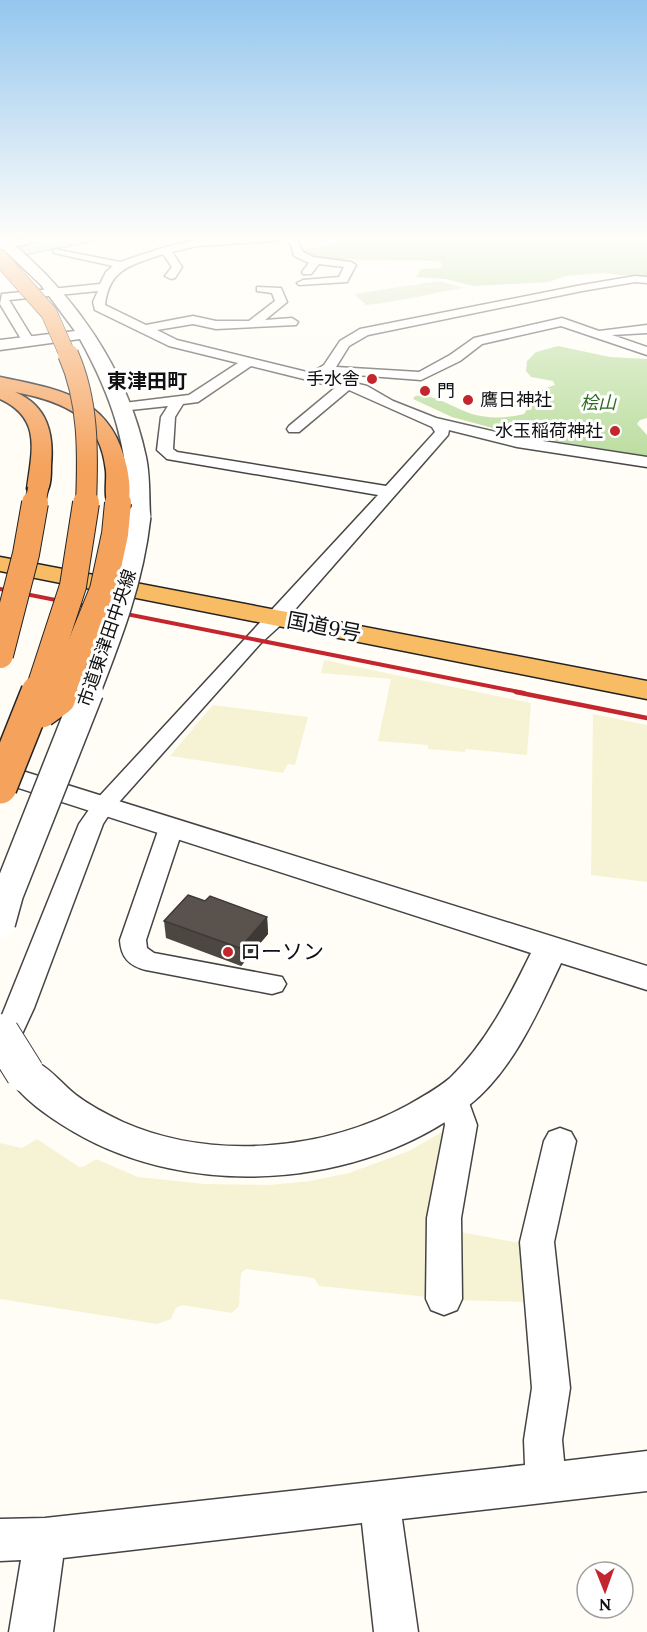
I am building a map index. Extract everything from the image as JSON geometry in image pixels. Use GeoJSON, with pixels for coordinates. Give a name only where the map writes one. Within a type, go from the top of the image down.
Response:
{"type":"FeatureCollection","features":[{"type":"Feature","properties":{"kind":"highway"},"geometry":{"type":"LineString","coordinates":[[0,787],[30,719],[77,566],[87,509],[88,440],[84,405],[66,346],[48,314]]}},
{"type":"Feature","properties":{"kind":"highway"},"geometry":{"type":"LineString","coordinates":[[0,383],[68,401],[102,424],[115,451],[129,510],[115,534],[103,590],[59,698],[30,719]]}},
{"type":"Feature","properties":{"kind":"highway"},"geometry":{"type":"LineString","coordinates":[[0,392],[24,403],[38,417],[42,438],[38,489],[26,554],[0,655]]}},
{"type":"Feature","properties":{"kind":"highway","name":"国道9号"},"geometry":{"type":"LineString","coordinates":[[0,564],[647,690]]}},
{"type":"Feature","properties":{"kind":"street"},"geometry":{"type":"LineString","coordinates":[[12,314],[27,339]]}},
{"type":"Feature","properties":{"kind":"street","name":"市道東津田中央線"},"geometry":{"type":"LineString","coordinates":[[0,923],[8,894],[116,622],[134,560],[129,510],[136,457],[121,407],[86,334],[72,314]]}},
{"type":"Feature","properties":{"kind":"street"},"geometry":{"type":"LineString","coordinates":[[112,314],[173,343],[249,361],[321,373],[418,376],[455,358],[478,341],[562,322],[645,351]]}},
{"type":"Feature","properties":{"kind":"street"},"geometry":{"type":"LineString","coordinates":[[252,324],[265,314]]}},
{"type":"Feature","properties":{"kind":"street"},"geometry":{"type":"LineString","coordinates":[[321,373],[337,358],[340,348],[364,332],[452,314]]}},
{"type":"Feature","properties":{"kind":"street"},"geometry":{"type":"LineString","coordinates":[[145,329],[194,320],[216,325],[291,322]]}},
{"type":"Feature","properties":{"kind":"street"},"geometry":{"type":"LineString","coordinates":[[591,333],[647,329]]}},
{"type":"Feature","properties":{"kind":"street"},"geometry":{"type":"LineString","coordinates":[[0,345],[27,339],[86,334]]}},
{"type":"Feature","properties":{"kind":"street"},"geometry":{"type":"LineString","coordinates":[[121,407],[177,403],[193,399],[249,361]]}},
{"type":"Feature","properties":{"kind":"street"},"geometry":{"type":"LineString","coordinates":[[12,1063],[20,1008],[91,824],[103,806],[442,435],[441,428],[433,423],[321,373]]}},
{"type":"Feature","properties":{"kind":"street"},"geometry":{"type":"LineString","coordinates":[[294,429],[348,384]]}},
{"type":"Feature","properties":{"kind":"street"},"geometry":{"type":"LineString","coordinates":[[177,403],[168,417],[165,450],[172,456],[390,492]]}},
{"type":"Feature","properties":{"kind":"street"},"geometry":{"type":"LineString","coordinates":[[433,423],[528,444],[647,462]]}},
{"type":"Feature","properties":{"kind":"street"},"geometry":{"type":"LineString","coordinates":[[0,773],[647,978]]}},
{"type":"Feature","properties":{"kind":"street"},"geometry":{"type":"LineString","coordinates":[[171,828],[134,940],[134,952],[146,961],[272,984]]}},
{"type":"Feature","properties":{"kind":"street"},"geometry":{"type":"LineString","coordinates":[[0,1033],[12,1063],[44,1094],[69,1112],[109,1133],[154,1149],[212,1160],[273,1159],[330,1151],[386,1134],[446,1101],[461,1089],[493,1052],[522,1007],[551,947]]}},
{"type":"Feature","properties":{"kind":"street"},"geometry":{"type":"LineString","coordinates":[[444,1299],[444,1218],[461,1125],[457,1109],[446,1101]]}},
{"type":"Feature","properties":{"kind":"street"},"geometry":{"type":"LineString","coordinates":[[546,1483],[543,1440],[550,1388],[537,1242],[560,1141]]}},
{"type":"Feature","properties":{"kind":"street"},"geometry":{"type":"LineString","coordinates":[[0,1540],[45,1539],[380,1503],[647,1470]]}},
{"type":"Feature","properties":{"kind":"street"},"geometry":{"type":"LineString","coordinates":[[380,1503],[396,1632]]}},
{"type":"Feature","properties":{"kind":"street"},"geometry":{"type":"LineString","coordinates":[[32,1632],[45,1539]]}},
{"type":"Feature","properties":{"kind":"shaded area"},"geometry":{"type":"Polygon","coordinates":[[[324,660],[531,703],[527,755],[466,749],[465,752],[428,749],[428,745],[378,741],[391,679],[321,673],[324,660]]]}},
{"type":"Feature","properties":{"kind":"shaded area"},"geometry":{"type":"Polygon","coordinates":[[[213,705],[308,717],[295,765],[288,764],[283,773],[170,756],[213,705]]]}},
{"type":"Feature","properties":{"kind":"shaded area"},"geometry":{"type":"Polygon","coordinates":[[[593,714],[647,725],[647,882],[591,875],[593,714]]]}},
{"type":"Feature","properties":{"kind":"shaded area"},"geometry":{"type":"Polygon","coordinates":[[[445,1132],[437,1298],[319,1286],[314,1278],[246,1269],[241,1273],[239,1306],[232,1313],[182,1305],[176,1308],[171,1319],[157,1324],[0,1299],[0,1143],[22,1148],[37,1139],[79,1167],[96,1159],[138,1177],[205,1184],[269,1185],[310,1181],[349,1173],[409,1151],[445,1132]]]}},
{"type":"Feature","properties":{"kind":"shaded area"},"geometry":{"type":"Polygon","coordinates":[[[450,1230],[520,1243],[525,1302],[452,1300],[450,1230]]]}},
{"type":"Feature","properties":{"kind":"green space","name":"桧山"},"geometry":{"type":"Polygon","coordinates":[[[558,346],[610,357],[647,359],[647,418],[640,420],[637,424],[647,435],[647,456],[522,436],[452,417],[413,399],[415,396],[430,397],[485,417],[524,414],[540,390],[555,385],[553,381],[531,377],[526,371],[527,361],[536,352],[558,346]]]}},
{"type":"Feature","properties":{"kind":"building"},"geometry":{"type":"Polygon","coordinates":[[[188,895],[205,901],[210,896],[267,917],[240,948],[164,921],[188,895]]]}},
{"type":"Feature","properties":{"kind":"railway"},"geometry":{"type":"LineString","coordinates":[[0,589],[524,693]]}},
{"type":"Feature","properties":{"kind":"railway"},"geometry":{"type":"LineString","coordinates":[[516,692],[647,718]]}},
{"type":"Feature","properties":{"kind":"place","name":"手水舎"},"geometry":{"type":"Point","coordinates":[372,379]}},
{"type":"Feature","properties":{"kind":"place","name":"門"},"geometry":{"type":"Point","coordinates":[425,391]}},
{"type":"Feature","properties":{"kind":"place","name":"鷹日神社"},"geometry":{"type":"Point","coordinates":[468,400]}},
{"type":"Feature","properties":{"kind":"place","name":"水玉稲荷神社"},"geometry":{"type":"Point","coordinates":[615,431]}},
{"type":"Feature","properties":{"kind":"place","name":"ローソン"},"geometry":{"type":"Point","coordinates":[228,952]}},
{"type":"Feature","properties":{"kind":"district","name":"東津田町"},"geometry":{"type":"Point","coordinates":[147,381]}}]}
